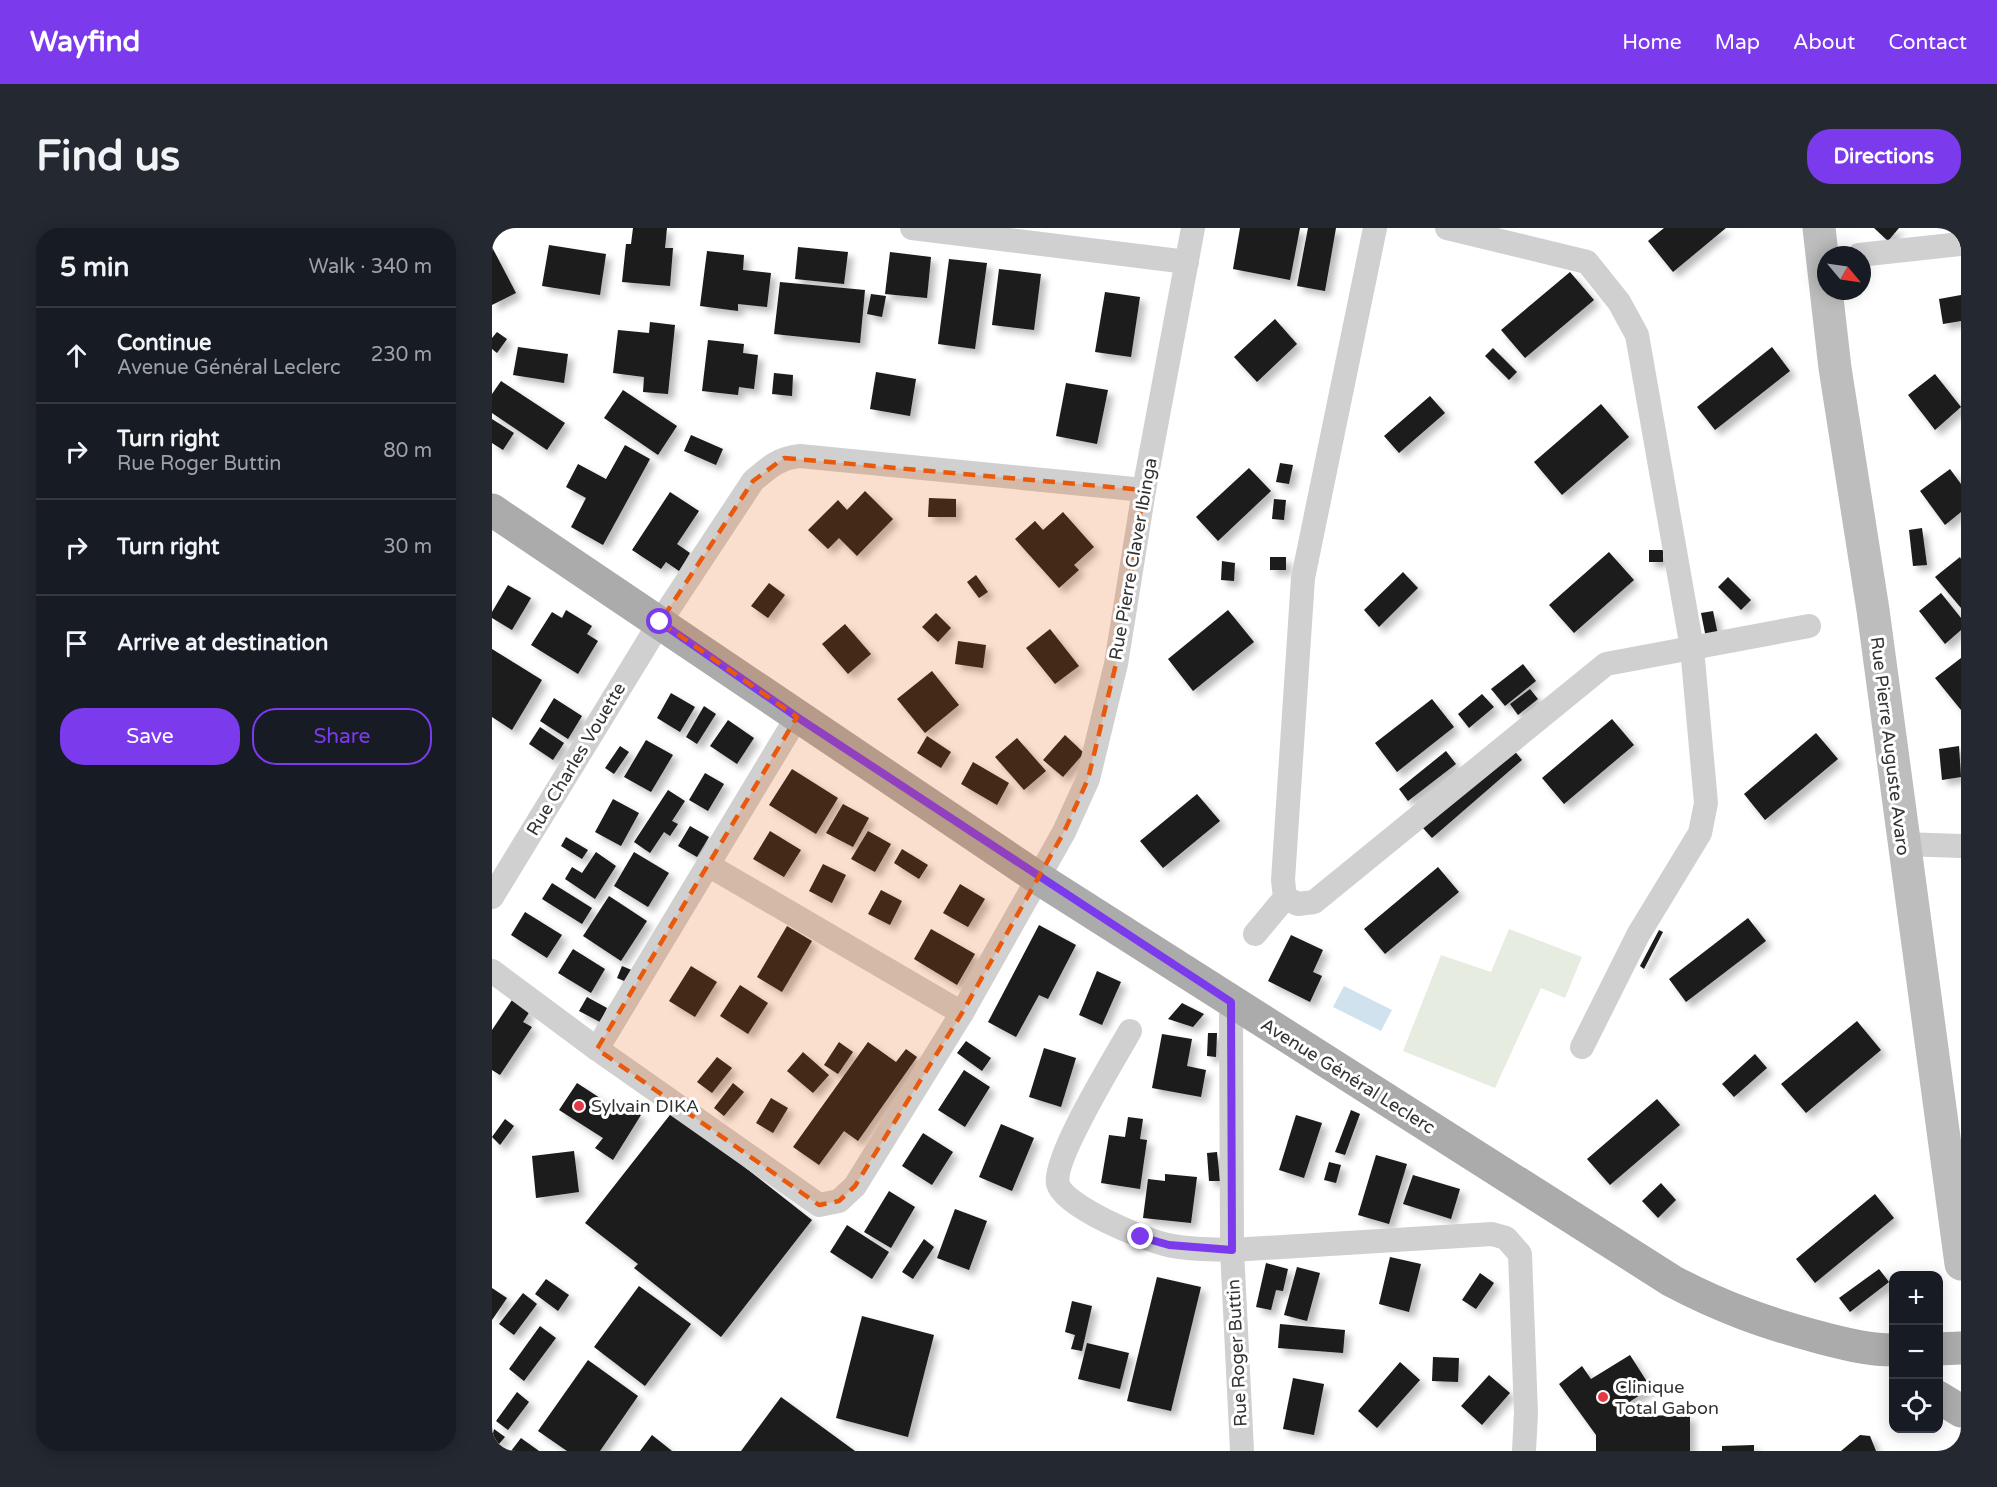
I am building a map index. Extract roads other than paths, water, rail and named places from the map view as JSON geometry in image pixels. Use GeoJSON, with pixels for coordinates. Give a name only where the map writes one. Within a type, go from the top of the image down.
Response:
{"type":"FeatureCollection","features":[{"type":"Feature","properties":{"kind":"main road","name":"Avenue Général Leclerc"},"geometry":{"type":"LineString","coordinates":[[492,510],[1038,878],[1672,1281],[1720,1306],[1768,1323],[1885,1355]]}},
{"type":"Feature","properties":{"kind":"main road"},"geometry":{"type":"LineString","coordinates":[[1943,1349],[1961,1348]]}},
{"type":"Feature","properties":{"kind":"main road"},"geometry":{"type":"LineString","coordinates":[[1943,1400],[1961,1411]]}},
{"type":"Feature","properties":{"kind":"street"},"geometry":{"type":"LineString","coordinates":[[912,228],[1187,262]]}},
{"type":"Feature","properties":{"kind":"street","name":"Rue Pierre Claver Ibinga"},"geometry":{"type":"LineString","coordinates":[[492,971],[597,1049],[819,1204],[839,1201],[855,1186],[962,1013],[1064,832],[1088,779],[1116,664],[1144,490],[1193,228]]}},
{"type":"Feature","properties":{"kind":"street"},"geometry":{"type":"LineString","coordinates":[[1255,934],[1285,898],[1283,880],[1303,578],[1375,228]]}},
{"type":"Feature","properties":{"kind":"street"},"geometry":{"type":"LineString","coordinates":[[1448,228],[1587,262],[1618,302],[1637,335],[1692,648],[1706,803],[1700,833],[1638,935],[1582,1047]]}},
{"type":"Feature","properties":{"kind":"street"},"geometry":{"type":"LineString","coordinates":[[1871,254],[1961,244]]}},
{"type":"Feature","properties":{"kind":"street","name":"Rue Pierre Auguste Avaro"},"geometry":{"type":"LineString","coordinates":[[1828,300],[1835,368],[1873,610],[1961,1264]]}},
{"type":"Feature","properties":{"kind":"street","name":"Rue Charles Vouette"},"geometry":{"type":"LineString","coordinates":[[492,897],[660,622],[753,481],[771,465],[784,458],[801,456],[1144,490]]}},
{"type":"Feature","properties":{"kind":"street"},"geometry":{"type":"LineString","coordinates":[[1285,898],[1298,904],[1314,902],[1606,664],[1809,626]]}},
{"type":"Feature","properties":{"kind":"street"},"geometry":{"type":"LineString","coordinates":[[597,1049],[797,717]]}},
{"type":"Feature","properties":{"kind":"street"},"geometry":{"type":"LineString","coordinates":[[1903,844],[1961,846]]}},
{"type":"Feature","properties":{"kind":"street"},"geometry":{"type":"LineString","coordinates":[[708,865],[962,1013]]}},
{"type":"Feature","properties":{"kind":"street","name":"Rue Roger Buttin"},"geometry":{"type":"LineString","coordinates":[[1231,1002],[1232,1250],[1242,1451]]}},
{"type":"Feature","properties":{"kind":"street"},"geometry":{"type":"LineString","coordinates":[[1130,1031],[1066,1149],[1058,1172],[1058,1185],[1066,1197],[1141,1237],[1177,1246],[1232,1250],[1492,1234],[1506,1238],[1520,1254],[1526,1413],[1524,1451]]}},
{"type":"Feature","properties":{"kind":"water"},"geometry":{"type":"Polygon","coordinates":[[[1344,986],[1392,1010],[1381,1031],[1333,1007],[1344,986]]]}},
{"type":"Feature","properties":{"kind":"place","name":"Sylvain DIKA"},"geometry":{"type":"Point","coordinates":[579,1106]}},
{"type":"Feature","properties":{"kind":"place","name":"Clinique Total Gabon"},"geometry":{"type":"Point","coordinates":[1603,1397]}}]}
